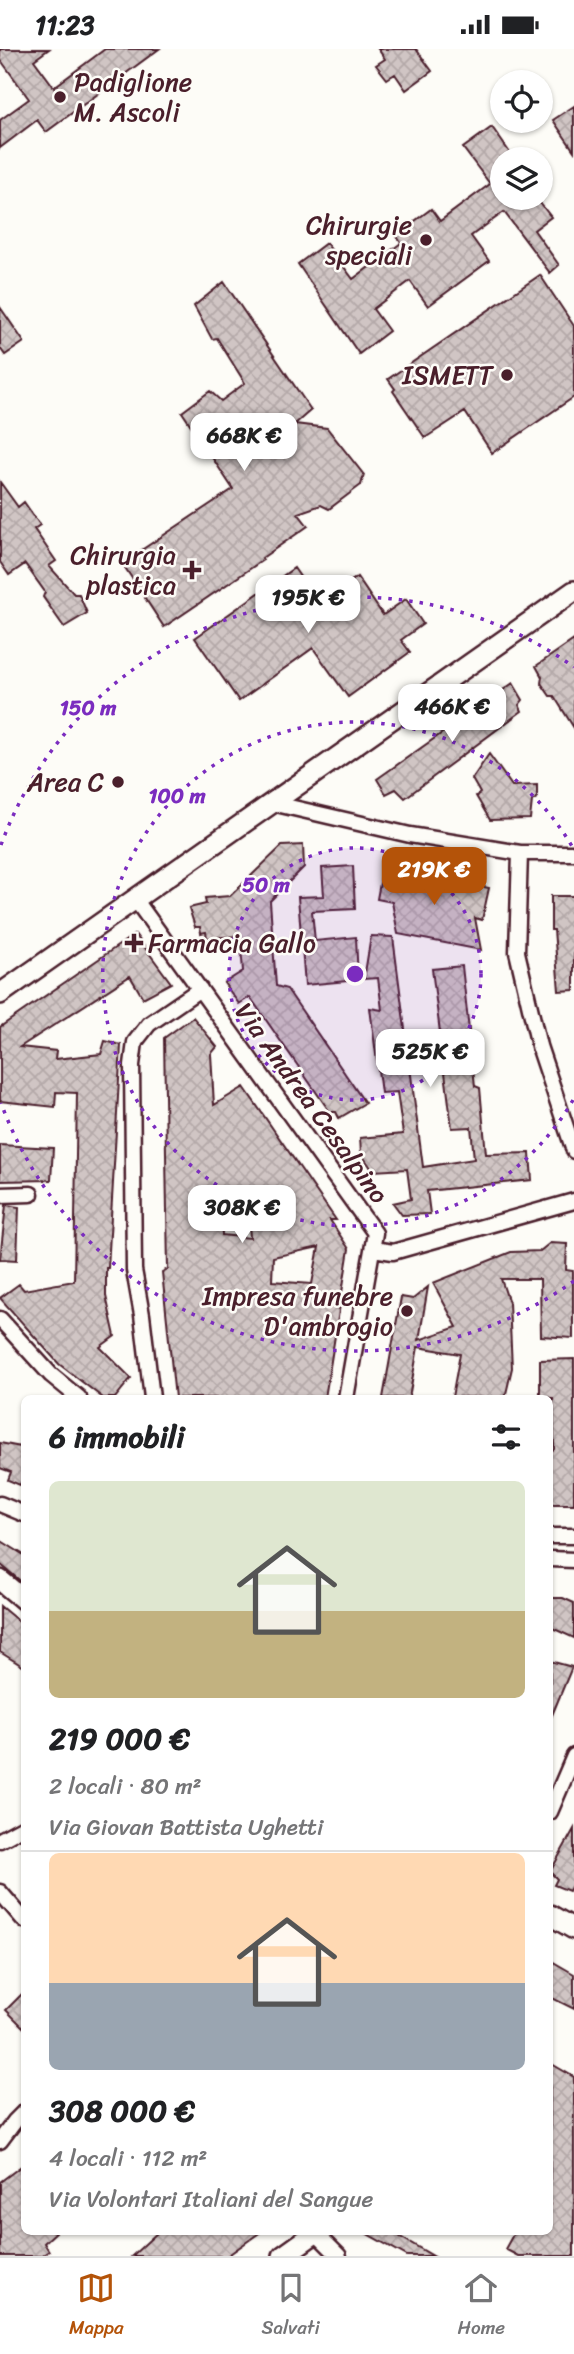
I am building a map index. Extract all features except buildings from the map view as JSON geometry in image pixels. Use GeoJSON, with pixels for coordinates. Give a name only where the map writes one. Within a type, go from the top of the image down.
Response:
{"type":"FeatureCollection","features":[{"type":"Feature","properties":{"kind":"street"},"geometry":{"type":"LineString","coordinates":[[0,994],[574,591]]}},
{"type":"Feature","properties":{"kind":"street"},"geometry":{"type":"LineString","coordinates":[[272,803],[410,835],[520,853],[574,853]]}},
{"type":"Feature","properties":{"kind":"street"},"geometry":{"type":"LineString","coordinates":[[520,853],[517,952],[539,1046],[574,1151]]}},
{"type":"Feature","properties":{"kind":"street","name":"Via Andrea Cesalpino"},"geometry":{"type":"LineString","coordinates":[[135,899],[375,1233],[347,1395]]}},
{"type":"Feature","properties":{"kind":"street"},"geometry":{"type":"LineString","coordinates":[[152,1395],[134,1270],[132,1065],[135,1042],[149,1024],[200,989]]}},
{"type":"Feature","properties":{"kind":"street"},"geometry":{"type":"LineString","coordinates":[[0,1195],[31,1194]]}},
{"type":"Feature","properties":{"kind":"street"},"geometry":{"type":"LineString","coordinates":[[373,1249],[393,1252],[574,1201]]}},
{"type":"Feature","properties":{"kind":"street"},"geometry":{"type":"LineString","coordinates":[[0,1319],[51,1375],[75,1395]]}},
{"type":"Feature","properties":{"kind":"street"},"geometry":{"type":"LineString","coordinates":[[0,1504],[21,1513]]}},
{"type":"Feature","properties":{"kind":"street"},"geometry":{"type":"LineString","coordinates":[[553,1536],[574,1536]]}},
{"type":"Feature","properties":{"kind":"street"},"geometry":{"type":"LineString","coordinates":[[553,1559],[574,1560]]}},
{"type":"Feature","properties":{"kind":"street"},"geometry":{"type":"LineString","coordinates":[[0,1580],[21,1598]]}},
{"type":"Feature","properties":{"kind":"street"},"geometry":{"type":"LineString","coordinates":[[553,1805],[574,1756]]}},
{"type":"Feature","properties":{"kind":"street"},"geometry":{"type":"LineString","coordinates":[[0,1840],[21,1829]]}},
{"type":"Feature","properties":{"kind":"street"},"geometry":{"type":"LineString","coordinates":[[0,1892],[21,1916]]}},
{"type":"Feature","properties":{"kind":"street"},"geometry":{"type":"LineString","coordinates":[[553,1917],[574,1929]]}},
{"type":"Feature","properties":{"kind":"street"},"geometry":{"type":"LineString","coordinates":[[0,2141],[21,2115]]}},
{"type":"Feature","properties":{"kind":"street"},"geometry":{"type":"LineString","coordinates":[[284,2256],[312,2235]]}},
{"type":"Feature","properties":{"kind":"street"},"geometry":{"type":"LineString","coordinates":[[319,2235],[339,2256]]}},
{"type":"Feature","properties":{"kind":"place","name":"Padiglione M. Ascoli"},"geometry":{"type":"Point","coordinates":[60,97]}},
{"type":"Feature","properties":{"kind":"place","name":"Chirurgie speciali"},"geometry":{"type":"Point","coordinates":[426,240]}},
{"type":"Feature","properties":{"kind":"place","name":"ISMETT"},"geometry":{"type":"Point","coordinates":[507,375]}},
{"type":"Feature","properties":{"kind":"place","name":"Chirurgia plastica"},"geometry":{"type":"Point","coordinates":[192,570]}},
{"type":"Feature","properties":{"kind":"place","name":"Area C"},"geometry":{"type":"Point","coordinates":[118,782]}},
{"type":"Feature","properties":{"kind":"place","name":"Farmacia Gallo"},"geometry":{"type":"Point","coordinates":[134,943]}},
{"type":"Feature","properties":{"kind":"place","name":"Impresa funebre D'ambrogio"},"geometry":{"type":"Point","coordinates":[407,1311]}}]}
